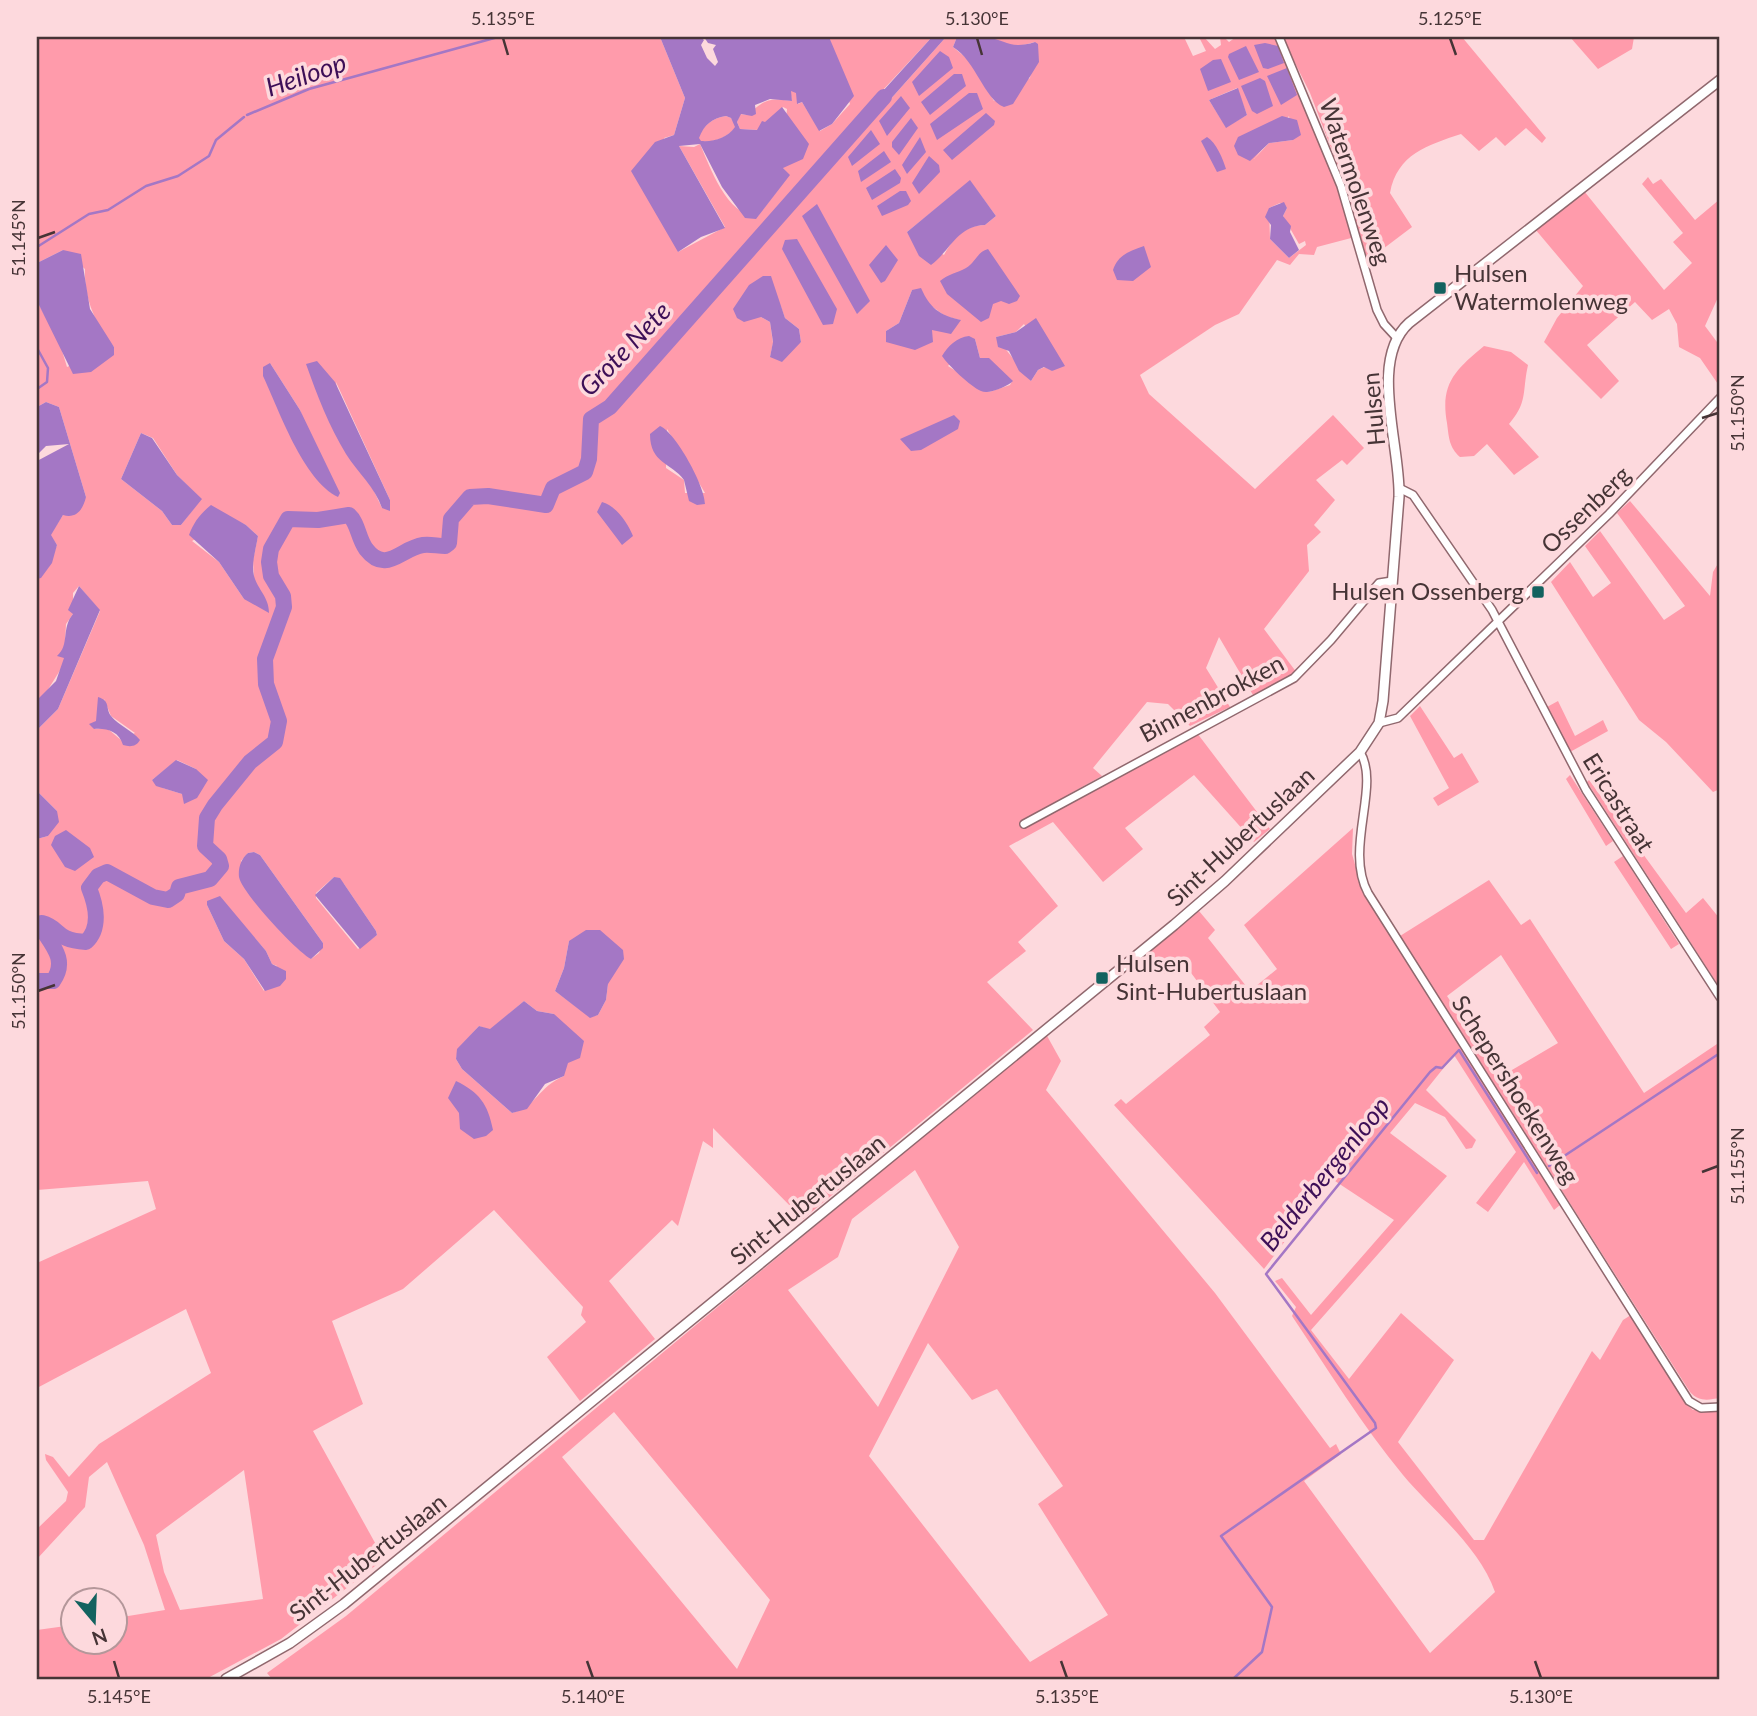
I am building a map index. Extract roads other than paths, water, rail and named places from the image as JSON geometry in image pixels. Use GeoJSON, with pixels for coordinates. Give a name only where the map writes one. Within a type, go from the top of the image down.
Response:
{"type":"FeatureCollection","features":[{"type":"Feature","properties":{"kind":"street","name":"Watermolenweg"},"geometry":{"type":"LineString","coordinates":[[1279,37],[1341,186],[1377,310],[1384,324],[1396,337]]}},
{"type":"Feature","properties":{"kind":"street","name":"Hulsen"},"geometry":{"type":"LineString","coordinates":[[1379,723],[1399,488],[1388,377],[1388,360],[1396,337],[1409,323],[1567,197],[1720,80]]}},
{"type":"Feature","properties":{"kind":"street","name":"Ossenberg"},"geometry":{"type":"LineString","coordinates":[[1379,723],[1398,718],[1619,505],[1720,398]]}},
{"type":"Feature","properties":{"kind":"street","name":"Ericastraat"},"geometry":{"type":"LineString","coordinates":[[1399,488],[1413,495],[1497,622],[1586,790],[1720,997]]}},
{"type":"Feature","properties":{"kind":"street","name":"Binnenbrokken"},"geometry":{"type":"LineString","coordinates":[[1024,824],[1294,678],[1331,640],[1378,583],[1392,581]]}},
{"type":"Feature","properties":{"kind":"street","name":"Sint-Hubertuslaan"},"geometry":{"type":"LineString","coordinates":[[231,1678],[325,1619],[1174,925],[1225,881],[1360,752],[1379,723]]}},
{"type":"Feature","properties":{"kind":"street","name":"Schepershoekenweg"},"geometry":{"type":"LineString","coordinates":[[1360,752],[1367,769],[1359,856],[1368,892],[1689,1401],[1701,1408],[1720,1407]]}},
{"type":"Feature","properties":{"kind":"waterway","name":"Heiloop"},"geometry":{"type":"LineString","coordinates":[[247,115],[309,89],[498,37]]}},
{"type":"Feature","properties":{"kind":"waterway","name":"Grote Nete"},"geometry":{"type":"LineString","coordinates":[[37,981],[53,981],[59,966],[57,953],[40,926],[42,923],[48,925],[68,939],[86,942],[95,923],[94,902],[89,888],[98,876],[107,872],[153,897],[168,900],[177,894],[179,887],[210,879],[221,866],[219,859],[205,846],[207,818],[250,762],[275,742],[279,721],[266,684],[265,659],[284,607],[283,596],[271,576],[269,562],[271,549],[288,519],[318,520],[349,515],[366,549],[380,560],[387,560],[415,547],[445,546],[449,543],[451,519],[470,497],[488,496],[546,505],[553,488],[585,472],[589,459],[591,419],[610,407],[884,97]]}},
{"type":"Feature","properties":{"kind":"waterway","name":"Heiloop"},"geometry":{"type":"LineString","coordinates":[[37,247],[89,214],[108,210],[146,186],[178,176],[209,156],[216,140],[244,117]]}},
{"type":"Feature","properties":{"kind":"waterway","name":"Heiloop"},"geometry":{"type":"LineString","coordinates":[[37,348],[48,368],[47,382],[37,389]]}},
{"type":"Feature","properties":{"kind":"waterway","name":"Belderbergenloop"},"geometry":{"type":"LineString","coordinates":[[1233,1679],[1262,1652],[1272,1607],[1221,1536],[1376,1428],[1266,1274],[1430,1072],[1436,1067],[1442,1068],[1459,1050],[1537,1173]]}},
{"type":"Feature","properties":{"kind":"waterway","name":"Belderbergenloop"},"geometry":{"type":"LineString","coordinates":[[1549,1166],[1720,1053]]}},
{"type":"Feature","properties":{"kind":"place","name":"Hulsen Watermolenweg"},"geometry":{"type":"Point","coordinates":[1440,288]}},
{"type":"Feature","properties":{"kind":"place","name":"Hulsen Ossenberg"},"geometry":{"type":"Point","coordinates":[1538,592]}},
{"type":"Feature","properties":{"kind":"place","name":"Hulsen Sint-Hubertuslaan"},"geometry":{"type":"Point","coordinates":[1102,978]}}]}
